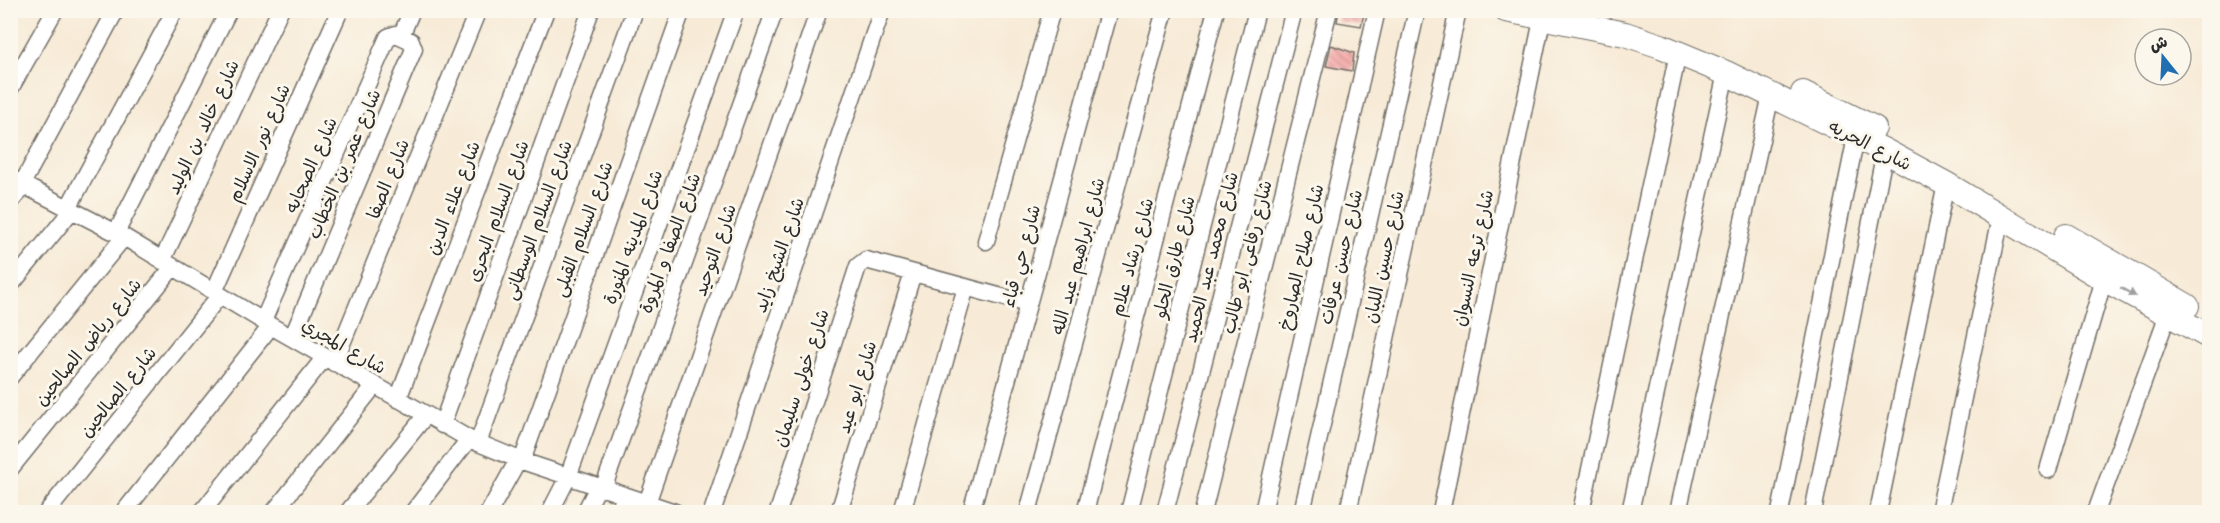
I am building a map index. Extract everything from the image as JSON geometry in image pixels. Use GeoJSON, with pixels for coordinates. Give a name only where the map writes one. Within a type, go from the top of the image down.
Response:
{"type":"FeatureCollection","features":[{"type":"Feature","properties":{"kind":"main road","name":"شارع الحريه"},"geometry":{"type":"LineString","coordinates":[[1506,10],[1543,15],[1625,34],[1726,73],[1885,151],[2001,217],[2086,256],[2210,319]]}},
{"type":"Feature","properties":{"kind":"main road","name":"شارع الحريه"},"geometry":{"type":"LineString","coordinates":[[1574,10],[1652,27],[1742,64],[1841,111],[2086,256],[2104,279],[2210,337]]}},
{"type":"Feature","properties":{"kind":"street"},"geometry":{"type":"LineString","coordinates":[[10,89],[55,10]]}},
{"type":"Feature","properties":{"kind":"street"},"geometry":{"type":"LineString","coordinates":[[10,202],[116,10]]}},
{"type":"Feature","properties":{"kind":"street"},"geometry":{"type":"LineString","coordinates":[[10,286],[70,209],[175,10]]}},
{"type":"Feature","properties":{"kind":"street"},"geometry":{"type":"LineString","coordinates":[[10,377],[120,235],[229,10]]}},
{"type":"Feature","properties":{"kind":"street","name":"شارع خالد بن الوليد"},"geometry":{"type":"LineString","coordinates":[[168,264],[280,10]]}},
{"type":"Feature","properties":{"kind":"street","name":"شارع نور الاسلام"},"geometry":{"type":"LineString","coordinates":[[217,294],[340,10]]}},
{"type":"Feature","properties":{"kind":"street"},"geometry":{"type":"LineString","coordinates":[[401,36],[412,10]]}},
{"type":"Feature","properties":{"kind":"street","name":"شارع الصفا"},"geometry":{"type":"LineString","coordinates":[[202,513],[329,360],[478,10]]}},
{"type":"Feature","properties":{"kind":"street","name":"شارع علاء الدين"},"geometry":{"type":"LineString","coordinates":[[398,399],[546,10]]}},
{"type":"Feature","properties":{"kind":"street","name":"شارع السلام البحرى"},"geometry":{"type":"LineString","coordinates":[[442,425],[591,10]]}},
{"type":"Feature","properties":{"kind":"street","name":"شارع السلام الوسطانى"},"geometry":{"type":"LineString","coordinates":[[413,513],[473,441],[635,10]]}},
{"type":"Feature","properties":{"kind":"street","name":"شارع السلام القبلى"},"geometry":{"type":"LineString","coordinates":[[489,513],[520,461],[682,10]]}},
{"type":"Feature","properties":{"kind":"street","name":"شارع المدينه المنورة"},"geometry":{"type":"LineString","coordinates":[[550,513],[568,477],[736,10]]}},
{"type":"Feature","properties":{"kind":"street","name":"شارع الصفا و المروة"},"geometry":{"type":"LineString","coordinates":[[585,513],[600,488],[775,10]]}},
{"type":"Feature","properties":{"kind":"street","name":"شارع التوحيد"},"geometry":{"type":"LineString","coordinates":[[647,503],[819,10]]}},
{"type":"Feature","properties":{"kind":"street","name":"شارع الشيخ زايد"},"geometry":{"type":"LineString","coordinates":[[712,513],[882,10]]}},
{"type":"Feature","properties":{"kind":"street"},"geometry":{"type":"LineString","coordinates":[[986,241],[1052,10]]}},
{"type":"Feature","properties":{"kind":"street","name":"شارع حي قباء"},"geometry":{"type":"LineString","coordinates":[[971,513],[1109,10]]}},
{"type":"Feature","properties":{"kind":"street","name":"شارع ابراهيم عبد الله"},"geometry":{"type":"LineString","coordinates":[[1028,513],[1165,10]]}},
{"type":"Feature","properties":{"kind":"street","name":"شارع رشاد علام"},"geometry":{"type":"LineString","coordinates":[[1085,513],[1216,10]]}},
{"type":"Feature","properties":{"kind":"street","name":"شارع طارق الحلو"},"geometry":{"type":"LineString","coordinates":[[1129,513],[1257,10]]}},
{"type":"Feature","properties":{"kind":"street","name":"شارع محمد عبد الحميد"},"geometry":{"type":"LineString","coordinates":[[1166,513],[1294,10]]}},
{"type":"Feature","properties":{"kind":"street","name":"شارع رفاعى ابو طالب"},"geometry":{"type":"LineString","coordinates":[[1203,513],[1329,10]]}},
{"type":"Feature","properties":{"kind":"street","name":"شارع صلاح الصاروخ"},"geometry":{"type":"LineString","coordinates":[[1263,513],[1377,10]]}},
{"type":"Feature","properties":{"kind":"street","name":"شارع حسن عرفات"},"geometry":{"type":"LineString","coordinates":[[1302,513],[1417,10]]}},
{"type":"Feature","properties":{"kind":"street","name":"شارع حسين اللبان"},"geometry":{"type":"LineString","coordinates":[[1348,513],[1458,10]]}},
{"type":"Feature","properties":{"kind":"street","name":"شارع ترعه النسوان"},"geometry":{"type":"LineString","coordinates":[[1441,513],[1543,15]]}},
{"type":"Feature","properties":{"kind":"street","name":"شارع الصحابه"},"geometry":{"type":"LineString","coordinates":[[267,324],[388,37],[393,34],[401,36]]}},
{"type":"Feature","properties":{"kind":"street","name":"شارع عمر بن الخطاب"},"geometry":{"type":"LineString","coordinates":[[292,338],[414,49],[411,41],[401,36]]}},
{"type":"Feature","properties":{"kind":"street"},"geometry":{"type":"LineString","coordinates":[[1581,513],[1678,53]]}},
{"type":"Feature","properties":{"kind":"street"},"geometry":{"type":"LineString","coordinates":[[1630,513],[1726,73]]}},
{"type":"Feature","properties":{"kind":"street"},"geometry":{"type":"LineString","coordinates":[[1677,513],[1771,95]]}},
{"type":"Feature","properties":{"kind":"street"},"geometry":{"type":"LineString","coordinates":[[1780,513],[1856,137]]}},
{"type":"Feature","properties":{"kind":"street"},"geometry":{"type":"LineString","coordinates":[[1813,513],[1885,151]]}},
{"type":"Feature","properties":{"kind":"street","name":"شارع المجري"},"geometry":{"type":"LineString","coordinates":[[19,183],[120,235],[267,324],[473,441],[520,461],[675,513]]}},
{"type":"Feature","properties":{"kind":"street"},"geometry":{"type":"LineString","coordinates":[[1878,513],[1946,184]]}},
{"type":"Feature","properties":{"kind":"street"},"geometry":{"type":"LineString","coordinates":[[1940,513],[2001,217]]}},
{"type":"Feature","properties":{"kind":"street","name":"شارع خولى سليمان"},"geometry":{"type":"LineString","coordinates":[[778,513],[858,267],[866,260],[913,273]]}},
{"type":"Feature","properties":{"kind":"street","name":"شارع رياض الصالحين"},"geometry":{"type":"LineString","coordinates":[[10,469],[168,264]]}},
{"type":"Feature","properties":{"kind":"street"},"geometry":{"type":"LineString","coordinates":[[913,273],[1028,304]]}},
{"type":"Feature","properties":{"kind":"street","name":"شارع ابو عيد"},"geometry":{"type":"LineString","coordinates":[[839,513],[913,273]]}},
{"type":"Feature","properties":{"kind":"street"},"geometry":{"type":"LineString","coordinates":[[2048,470],[2104,279]]}},
{"type":"Feature","properties":{"kind":"street"},"geometry":{"type":"LineString","coordinates":[[902,513],[966,287]]}},
{"type":"Feature","properties":{"kind":"street","name":"شارع الصالحين"},"geometry":{"type":"LineString","coordinates":[[47,513],[217,294]]}},
{"type":"Feature","properties":{"kind":"street"},"geometry":{"type":"LineString","coordinates":[[2097,513],[2168,314]]}},
{"type":"Feature","properties":{"kind":"street"},"geometry":{"type":"LineString","coordinates":[[124,513],[267,324]]}},
{"type":"Feature","properties":{"kind":"street"},"geometry":{"type":"LineString","coordinates":[[274,513],[374,386]]}},
{"type":"Feature","properties":{"kind":"street"},"geometry":{"type":"LineString","coordinates":[[348,513],[426,416]]}},
{"type":"Feature","properties":{"kind":"street"},"geometry":{"type":"LineString","coordinates":[[618,513],[626,496]]}},
{"type":"Feature","properties":{"kind":"building"},"geometry":{"type":"Polygon","coordinates":[[[1339,10],[1365,10],[1361,26],[1337,22],[1339,10]]]}},
{"type":"Feature","properties":{"kind":"building"},"geometry":{"type":"Polygon","coordinates":[[[1331,45],[1354,53],[1352,71],[1326,66],[1331,45]]]}}]}
